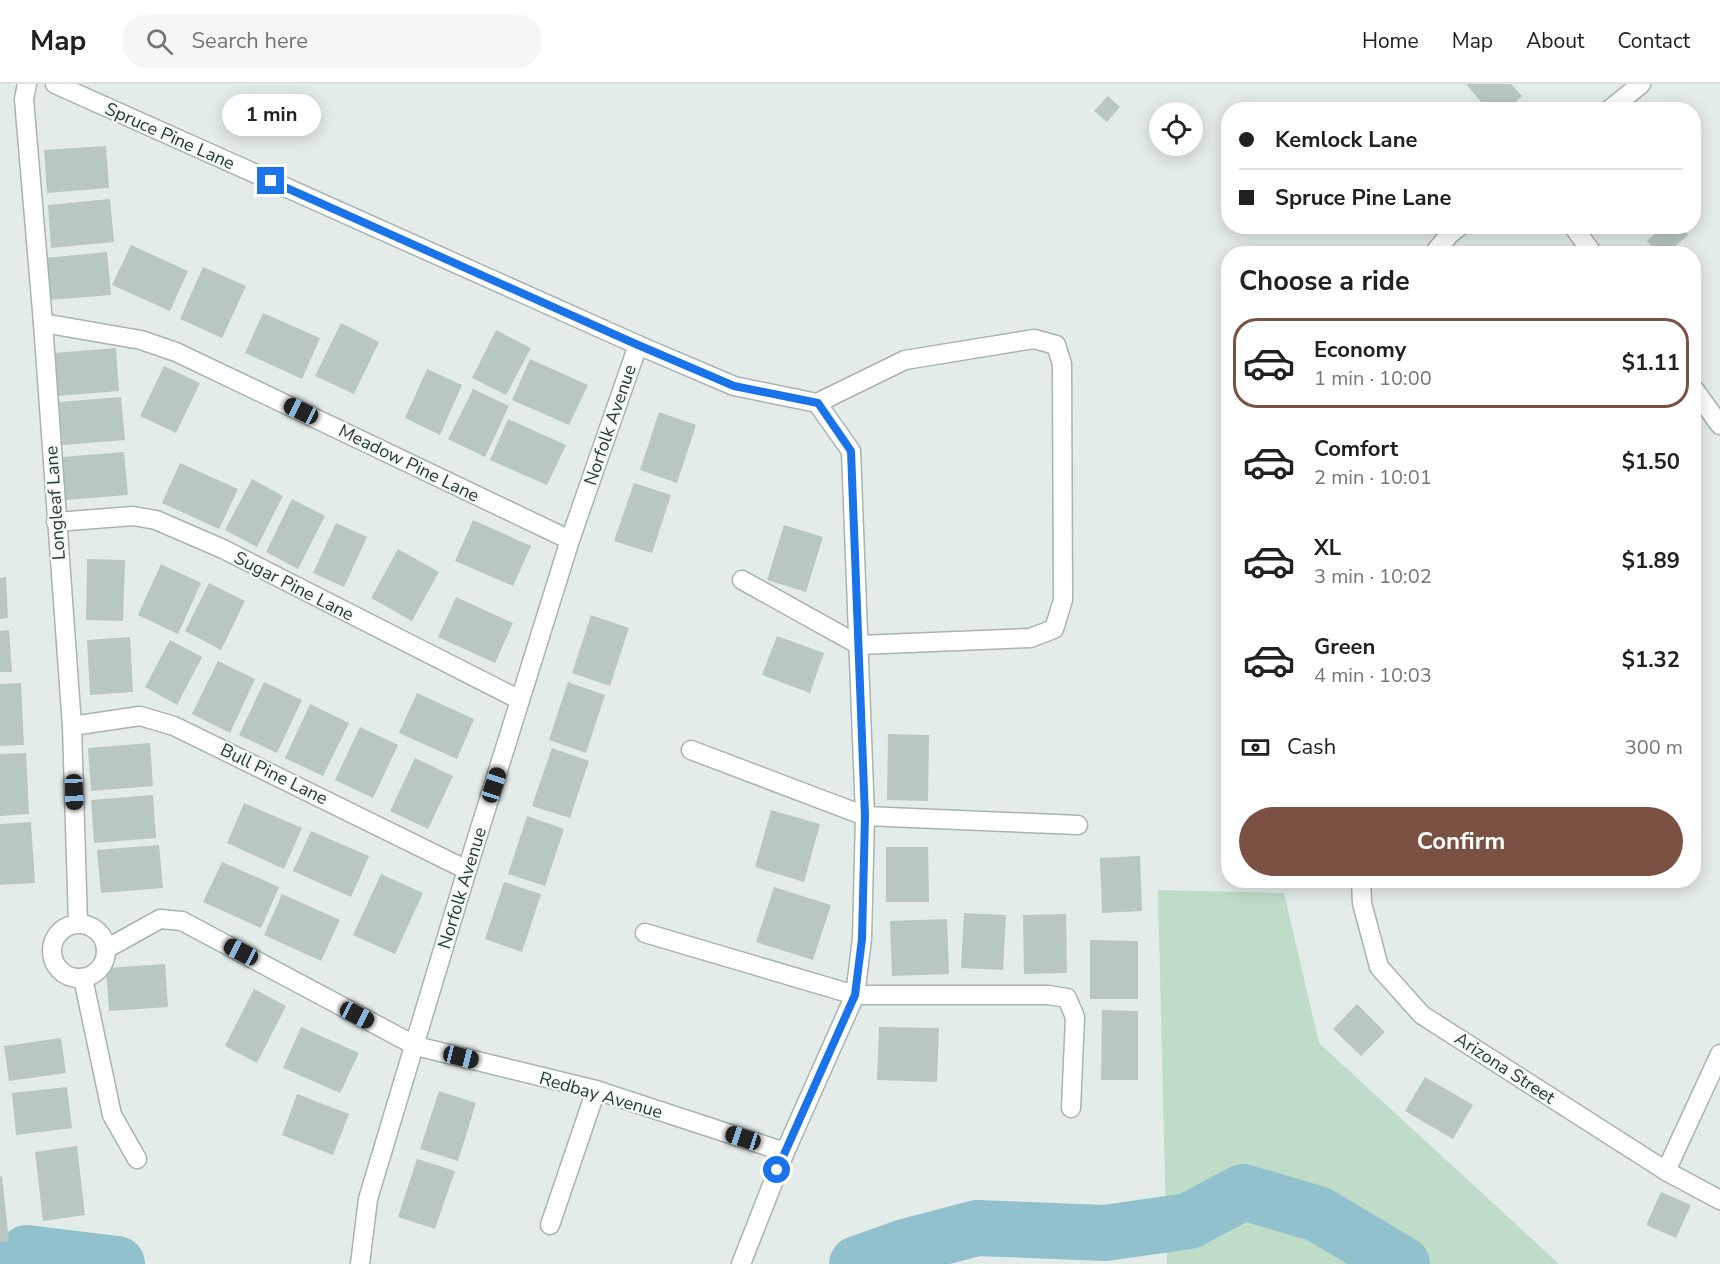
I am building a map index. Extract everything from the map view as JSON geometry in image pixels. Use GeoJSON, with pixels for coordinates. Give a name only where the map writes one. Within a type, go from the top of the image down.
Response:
{"type":"FeatureCollection","features":[{"type":"Feature","properties":{"kind":"street","name":"Longleaf Lane"},"geometry":{"type":"LineString","coordinates":[[27,84],[24,99],[43,323],[72,726],[78,923]]}},
{"type":"Feature","properties":{"kind":"street","name":"Spruce Pine Lane"},"geometry":{"type":"LineString","coordinates":[[56,84],[734,386],[818,403]]}},
{"type":"Feature","properties":{"kind":"street"},"geometry":{"type":"LineString","coordinates":[[1619,102],[1641,84]]}},
{"type":"Feature","properties":{"kind":"street"},"geometry":{"type":"LineString","coordinates":[[1440,246],[1450,234]]}},
{"type":"Feature","properties":{"kind":"street","name":"Meadow Pine Lane"},"geometry":{"type":"LineString","coordinates":[[43,323],[141,340],[176,352],[570,540]]}},
{"type":"Feature","properties":{"kind":"street"},"geometry":{"type":"LineString","coordinates":[[741,1264],[785,1152],[855,995],[862,939],[865,816],[859,645],[851,451],[818,403],[905,360],[1022,340],[1034,339],[1056,345],[1062,364],[1063,600],[1054,629],[1030,638],[859,645],[742,580]]}},
{"type":"Feature","properties":{"kind":"street","name":"Norfolk Avenue"},"geometry":{"type":"LineString","coordinates":[[360,1262],[368,1199],[416,1046],[467,870],[570,540],[638,345]]}},
{"type":"Feature","properties":{"kind":"street"},"geometry":{"type":"LineString","coordinates":[[1701,399],[1720,425]]}},
{"type":"Feature","properties":{"kind":"street","name":"Sugar Pine Lane"},"geometry":{"type":"LineString","coordinates":[[56,522],[133,516],[156,520],[223,549],[520,700]]}},
{"type":"Feature","properties":{"kind":"street","name":"Bull Pine Lane"},"geometry":{"type":"LineString","coordinates":[[72,726],[140,716],[174,726],[467,870]]}},
{"type":"Feature","properties":{"kind":"street"},"geometry":{"type":"LineString","coordinates":[[691,750],[865,816],[1078,825]]}},
{"type":"Feature","properties":{"kind":"street","name":"Arizona Street"},"geometry":{"type":"LineString","coordinates":[[1361,888],[1362,903],[1379,966],[1422,1015],[1666,1171],[1720,1200]]}},
{"type":"Feature","properties":{"kind":"street","name":"Redbay Avenue"},"geometry":{"type":"LineString","coordinates":[[106,950],[160,919],[182,921],[416,1046],[596,1090],[785,1152]]}},
{"type":"Feature","properties":{"kind":"street"},"geometry":{"type":"LineString","coordinates":[[78,923],[97,930],[104,939],[106,950],[105,959],[100,968],[83,978],[71,977],[62,972],[55,964],[51,953],[58,932],[78,923]]}},
{"type":"Feature","properties":{"kind":"street"},"geometry":{"type":"LineString","coordinates":[[645,933],[855,995],[1048,995],[1067,998],[1075,1017],[1071,1108]]}},
{"type":"Feature","properties":{"kind":"street"},"geometry":{"type":"LineString","coordinates":[[83,978],[112,1114],[137,1159]]}},
{"type":"Feature","properties":{"kind":"street"},"geometry":{"type":"LineString","coordinates":[[1666,1171],[1720,1054]]}},
{"type":"Feature","properties":{"kind":"street"},"geometry":{"type":"LineString","coordinates":[[550,1225],[596,1090]]}},
{"type":"Feature","properties":{"kind":"green space"},"geometry":{"type":"Polygon","coordinates":[[[1158,890],[1284,893],[1319,1043],[1559,1264],[1167,1264],[1158,890]]]}},
{"type":"Feature","properties":{"kind":"building"},"geometry":{"type":"Polygon","coordinates":[[[1466,84],[1511,84],[1522,96],[1515,102],[1481,102],[1466,84]]]}},
{"type":"Feature","properties":{"kind":"building"},"geometry":{"type":"Polygon","coordinates":[[[1108,96],[1120,107],[1107,122],[1094,111],[1108,96]]]}},
{"type":"Feature","properties":{"kind":"building"},"geometry":{"type":"Polygon","coordinates":[[[106,146],[109,188],[47,193],[44,150],[106,146]]]}},
{"type":"Feature","properties":{"kind":"building"},"geometry":{"type":"Polygon","coordinates":[[[110,199],[114,242],[51,248],[48,205],[110,199]]]}},
{"type":"Feature","properties":{"kind":"building"},"geometry":{"type":"Polygon","coordinates":[[[1654,234],[1688,235],[1675,246],[1651,246],[1647,241],[1654,234]]]}},
{"type":"Feature","properties":{"kind":"building"},"geometry":{"type":"Polygon","coordinates":[[[131,245],[188,271],[170,311],[112,285],[131,245]]]}},
{"type":"Feature","properties":{"kind":"building"},"geometry":{"type":"Polygon","coordinates":[[[107,252],[111,295],[49,300],[45,258],[107,252]]]}},
{"type":"Feature","properties":{"kind":"building"},"geometry":{"type":"Polygon","coordinates":[[[203,267],[246,286],[222,338],[180,319],[203,267]]]}},
{"type":"Feature","properties":{"kind":"building"},"geometry":{"type":"Polygon","coordinates":[[[263,313],[320,338],[302,379],[245,353],[263,313]]]}},
{"type":"Feature","properties":{"kind":"building"},"geometry":{"type":"Polygon","coordinates":[[[341,323],[379,342],[354,394],[315,376],[341,323]]]}},
{"type":"Feature","properties":{"kind":"building"},"geometry":{"type":"Polygon","coordinates":[[[496,330],[531,348],[506,395],[472,378],[496,330]]]}},
{"type":"Feature","properties":{"kind":"building"},"geometry":{"type":"Polygon","coordinates":[[[116,348],[119,391],[57,396],[53,353],[116,348]]]}},
{"type":"Feature","properties":{"kind":"building"},"geometry":{"type":"Polygon","coordinates":[[[530,359],[588,385],[569,425],[512,400],[530,359]]]}},
{"type":"Feature","properties":{"kind":"building"},"geometry":{"type":"Polygon","coordinates":[[[164,366],[200,383],[176,433],[140,416],[164,366]]]}},
{"type":"Feature","properties":{"kind":"building"},"geometry":{"type":"Polygon","coordinates":[[[427,369],[462,385],[440,435],[405,418],[427,369]]]}},
{"type":"Feature","properties":{"kind":"building"},"geometry":{"type":"Polygon","coordinates":[[[473,389],[509,406],[485,457],[448,439],[473,389]]]}},
{"type":"Feature","properties":{"kind":"building"},"geometry":{"type":"Polygon","coordinates":[[[121,397],[125,440],[62,445],[59,402],[121,397]]]}},
{"type":"Feature","properties":{"kind":"building"},"geometry":{"type":"Polygon","coordinates":[[[659,412],[696,425],[677,483],[640,470],[659,412]]]}},
{"type":"Feature","properties":{"kind":"building"},"geometry":{"type":"Polygon","coordinates":[[[508,419],[566,445],[547,485],[490,460],[508,419]]]}},
{"type":"Feature","properties":{"kind":"building"},"geometry":{"type":"Polygon","coordinates":[[[124,452],[128,495],[65,500],[62,457],[124,452]]]}},
{"type":"Feature","properties":{"kind":"building"},"geometry":{"type":"Polygon","coordinates":[[[180,463],[238,489],[219,529],[162,503],[180,463]]]}},
{"type":"Feature","properties":{"kind":"building"},"geometry":{"type":"Polygon","coordinates":[[[252,479],[283,496],[257,547],[225,530],[252,479]]]}},
{"type":"Feature","properties":{"kind":"building"},"geometry":{"type":"Polygon","coordinates":[[[634,483],[671,495],[652,553],[614,541],[634,483]]]}},
{"type":"Feature","properties":{"kind":"building"},"geometry":{"type":"Polygon","coordinates":[[[292,499],[325,516],[298,569],[266,552],[292,499]]]}},
{"type":"Feature","properties":{"kind":"building"},"geometry":{"type":"Polygon","coordinates":[[[473,520],[531,546],[513,586],[455,561],[473,520]]]}},
{"type":"Feature","properties":{"kind":"building"},"geometry":{"type":"Polygon","coordinates":[[[336,523],[367,537],[344,587],[313,573],[336,523]]]}},
{"type":"Feature","properties":{"kind":"building"},"geometry":{"type":"Polygon","coordinates":[[[784,525],[823,537],[806,592],[767,580],[784,525]]]}},
{"type":"Feature","properties":{"kind":"building"},"geometry":{"type":"Polygon","coordinates":[[[398,549],[439,572],[412,621],[371,598],[398,549]]]}},
{"type":"Feature","properties":{"kind":"building"},"geometry":{"type":"Polygon","coordinates":[[[87,559],[125,560],[123,621],[86,620],[87,559]]]}},
{"type":"Feature","properties":{"kind":"building"},"geometry":{"type":"Polygon","coordinates":[[[161,564],[201,583],[178,634],[138,615],[161,564]]]}},
{"type":"Feature","properties":{"kind":"building"},"geometry":{"type":"Polygon","coordinates":[[[6,577],[8,618],[0,619],[0,578],[6,577]]]}},
{"type":"Feature","properties":{"kind":"building"},"geometry":{"type":"Polygon","coordinates":[[[209,583],[245,601],[221,650],[185,631],[209,583]]]}},
{"type":"Feature","properties":{"kind":"building"},"geometry":{"type":"Polygon","coordinates":[[[456,597],[513,623],[495,663],[438,637],[456,597]]]}},
{"type":"Feature","properties":{"kind":"building"},"geometry":{"type":"Polygon","coordinates":[[[591,615],[629,628],[610,686],[572,673],[591,615]]]}},
{"type":"Feature","properties":{"kind":"building"},"geometry":{"type":"Polygon","coordinates":[[[9,630],[12,672],[0,672],[0,631],[9,630]]]}},
{"type":"Feature","properties":{"kind":"building"},"geometry":{"type":"Polygon","coordinates":[[[777,636],[824,653],[810,693],[762,675],[777,636]]]}},
{"type":"Feature","properties":{"kind":"building"},"geometry":{"type":"Polygon","coordinates":[[[130,637],[133,692],[90,695],[87,640],[130,637]]]}},
{"type":"Feature","properties":{"kind":"building"},"geometry":{"type":"Polygon","coordinates":[[[170,640],[202,657],[177,705],[145,687],[170,640]]]}},
{"type":"Feature","properties":{"kind":"building"},"geometry":{"type":"Polygon","coordinates":[[[218,661],[255,679],[230,733],[192,714],[218,661]]]}},
{"type":"Feature","properties":{"kind":"building"},"geometry":{"type":"Polygon","coordinates":[[[264,682],[302,700],[277,753],[239,735],[264,682]]]}},
{"type":"Feature","properties":{"kind":"building"},"geometry":{"type":"Polygon","coordinates":[[[568,682],[605,695],[586,753],[549,740],[568,682]]]}},
{"type":"Feature","properties":{"kind":"building"},"geometry":{"type":"Polygon","coordinates":[[[21,683],[24,745],[0,746],[0,684],[21,683]]]}},
{"type":"Feature","properties":{"kind":"building"},"geometry":{"type":"Polygon","coordinates":[[[417,693],[474,719],[457,759],[399,733],[417,693]]]}},
{"type":"Feature","properties":{"kind":"building"},"geometry":{"type":"Polygon","coordinates":[[[310,704],[349,723],[323,776],[285,758],[310,704]]]}},
{"type":"Feature","properties":{"kind":"building"},"geometry":{"type":"Polygon","coordinates":[[[360,727],[398,745],[373,798],[335,780],[360,727]]]}},
{"type":"Feature","properties":{"kind":"building"},"geometry":{"type":"Polygon","coordinates":[[[888,734],[929,735],[928,801],[887,800],[888,734]]]}},
{"type":"Feature","properties":{"kind":"building"},"geometry":{"type":"Polygon","coordinates":[[[150,743],[153,786],[91,791],[88,748],[150,743]]]}},
{"type":"Feature","properties":{"kind":"building"},"geometry":{"type":"Polygon","coordinates":[[[552,748],[589,761],[570,818],[532,806],[552,748]]]}},
{"type":"Feature","properties":{"kind":"building"},"geometry":{"type":"Polygon","coordinates":[[[26,753],[29,814],[0,816],[0,754],[26,753]]]}},
{"type":"Feature","properties":{"kind":"building"},"geometry":{"type":"Polygon","coordinates":[[[415,758],[453,776],[428,829],[390,811],[415,758]]]}},
{"type":"Feature","properties":{"kind":"building"},"geometry":{"type":"Polygon","coordinates":[[[153,795],[156,838],[94,843],[91,800],[153,795]]]}},
{"type":"Feature","properties":{"kind":"building"},"geometry":{"type":"Polygon","coordinates":[[[244,803],[302,828],[284,869],[227,843],[244,803]]]}},
{"type":"Feature","properties":{"kind":"building"},"geometry":{"type":"Polygon","coordinates":[[[771,810],[820,824],[804,882],[755,867],[771,810]]]}},
{"type":"Feature","properties":{"kind":"building"},"geometry":{"type":"Polygon","coordinates":[[[527,816],[564,829],[545,886],[508,874],[527,816]]]}},
{"type":"Feature","properties":{"kind":"building"},"geometry":{"type":"Polygon","coordinates":[[[31,822],[35,883],[0,885],[0,824],[31,822]]]}},
{"type":"Feature","properties":{"kind":"building"},"geometry":{"type":"Polygon","coordinates":[[[311,831],[369,856],[351,897],[293,871],[311,831]]]}},
{"type":"Feature","properties":{"kind":"building"},"geometry":{"type":"Polygon","coordinates":[[[159,845],[163,888],[101,893],[97,850],[159,845]]]}},
{"type":"Feature","properties":{"kind":"building"},"geometry":{"type":"Polygon","coordinates":[[[886,847],[928,847],[929,902],[886,902],[886,847]]]}},
{"type":"Feature","properties":{"kind":"building"},"geometry":{"type":"Polygon","coordinates":[[[1140,856],[1142,911],[1102,913],[1100,858],[1140,856]]]}},
{"type":"Feature","properties":{"kind":"building"},"geometry":{"type":"Polygon","coordinates":[[[222,862],[279,887],[261,928],[203,902],[222,862]]]}},
{"type":"Feature","properties":{"kind":"building"},"geometry":{"type":"Polygon","coordinates":[[[381,874],[423,893],[395,954],[353,935],[381,874]]]}},
{"type":"Feature","properties":{"kind":"building"},"geometry":{"type":"Polygon","coordinates":[[[504,882],[541,894],[522,952],[485,939],[504,882]]]}},
{"type":"Feature","properties":{"kind":"building"},"geometry":{"type":"Polygon","coordinates":[[[774,887],[831,905],[813,960],[756,942],[774,887]]]}},
{"type":"Feature","properties":{"kind":"building"},"geometry":{"type":"Polygon","coordinates":[[[282,894],[340,920],[321,961],[264,935],[282,894]]]}},
{"type":"Feature","properties":{"kind":"building"},"geometry":{"type":"Polygon","coordinates":[[[964,913],[1006,915],[1003,970],[961,968],[964,913]]]}},
{"type":"Feature","properties":{"kind":"building"},"geometry":{"type":"Polygon","coordinates":[[[1066,914],[1067,973],[1024,974],[1023,915],[1066,914]]]}},
{"type":"Feature","properties":{"kind":"building"},"geometry":{"type":"Polygon","coordinates":[[[947,919],[949,974],[892,976],[890,921],[947,919]]]}},
{"type":"Feature","properties":{"kind":"building"},"geometry":{"type":"Polygon","coordinates":[[[1090,940],[1138,941],[1138,999],[1090,999],[1090,940]]]}},
{"type":"Feature","properties":{"kind":"building"},"geometry":{"type":"Polygon","coordinates":[[[165,964],[168,1007],[109,1011],[106,968],[165,964]]]}},
{"type":"Feature","properties":{"kind":"building"},"geometry":{"type":"Polygon","coordinates":[[[254,989],[286,1006],[257,1063],[225,1046],[254,989]]]}},
{"type":"Feature","properties":{"kind":"building"},"geometry":{"type":"Polygon","coordinates":[[[1357,1004],[1385,1032],[1361,1056],[1333,1029],[1357,1004]]]}},
{"type":"Feature","properties":{"kind":"building"},"geometry":{"type":"Polygon","coordinates":[[[1102,1010],[1138,1011],[1138,1080],[1101,1080],[1102,1010]]]}},
{"type":"Feature","properties":{"kind":"building"},"geometry":{"type":"Polygon","coordinates":[[[301,1027],[359,1053],[340,1093],[283,1068],[301,1027]]]}},
{"type":"Feature","properties":{"kind":"building"},"geometry":{"type":"Polygon","coordinates":[[[879,1027],[939,1028],[937,1082],[877,1080],[879,1027]]]}},
{"type":"Feature","properties":{"kind":"building"},"geometry":{"type":"Polygon","coordinates":[[[61,1038],[66,1073],[9,1081],[4,1046],[61,1038]]]}},
{"type":"Feature","properties":{"kind":"building"},"geometry":{"type":"Polygon","coordinates":[[[1425,1077],[1473,1105],[1453,1139],[1405,1111],[1425,1077]]]}},
{"type":"Feature","properties":{"kind":"building"},"geometry":{"type":"Polygon","coordinates":[[[67,1087],[72,1128],[16,1135],[12,1093],[67,1087]]]}},
{"type":"Feature","properties":{"kind":"building"},"geometry":{"type":"Polygon","coordinates":[[[439,1091],[476,1103],[458,1161],[420,1149],[439,1091]]]}},
{"type":"Feature","properties":{"kind":"building"},"geometry":{"type":"Polygon","coordinates":[[[297,1094],[349,1114],[333,1155],[282,1135],[297,1094]]]}},
{"type":"Feature","properties":{"kind":"building"},"geometry":{"type":"Polygon","coordinates":[[[77,1146],[85,1215],[43,1221],[35,1152],[77,1146]]]}},
{"type":"Feature","properties":{"kind":"building"},"geometry":{"type":"Polygon","coordinates":[[[417,1159],[455,1171],[435,1229],[398,1217],[417,1159]]]}},
{"type":"Feature","properties":{"kind":"building"},"geometry":{"type":"Polygon","coordinates":[[[2,1176],[9,1241],[0,1242],[0,1177],[2,1176]]]}},
{"type":"Feature","properties":{"kind":"building"},"geometry":{"type":"Polygon","coordinates":[[[1661,1192],[1691,1205],[1676,1238],[1646,1225],[1661,1192]]]}},
{"type":"Feature","properties":{"kind":"waterway"},"geometry":{"type":"LineString","coordinates":[[857,1264],[908,1246],[977,1228],[1105,1233],[1189,1221],[1243,1192],[1318,1214],[1402,1264]]}},
{"type":"Feature","properties":{"kind":"waterway"},"geometry":{"type":"LineString","coordinates":[[18,1264],[27,1253],[117,1264]]}},
{"type":"Feature","properties":{"kind":"route"},"geometry":{"type":"LineString","coordinates":[[271,181],[734,386],[818,403],[851,451],[865,816],[862,939],[855,995],[777,1170]]}}]}
